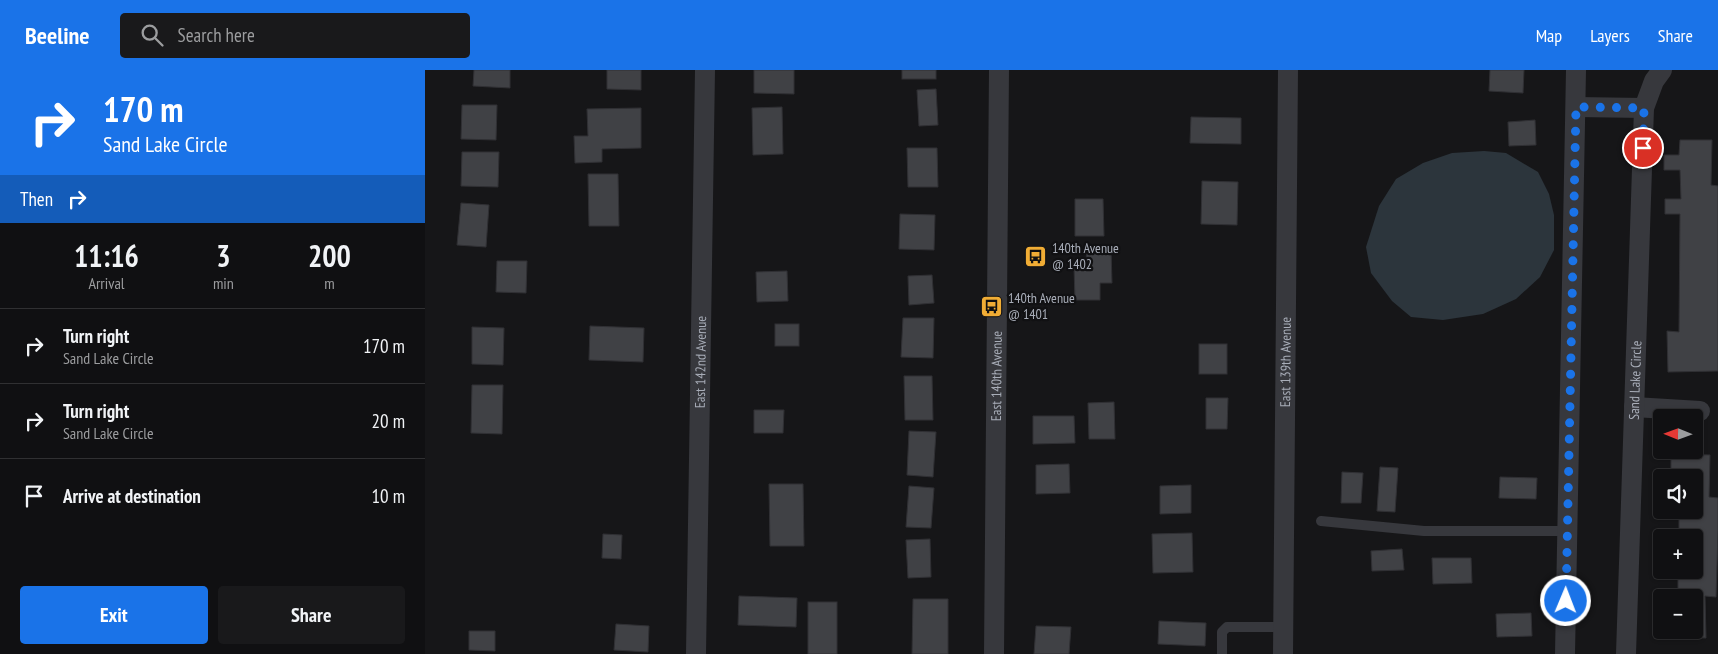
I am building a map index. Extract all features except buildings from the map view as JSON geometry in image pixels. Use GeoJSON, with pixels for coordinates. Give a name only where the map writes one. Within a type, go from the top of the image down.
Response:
{"type":"FeatureCollection","features":[{"type":"Feature","properties":{"kind":"street","name":"East 142nd Avenue"},"geometry":{"type":"LineString","coordinates":[[696,654],[705,70]]}},
{"type":"Feature","properties":{"kind":"street","name":"East 140th Avenue"},"geometry":{"type":"LineString","coordinates":[[994,654],[999,70]]}},
{"type":"Feature","properties":{"kind":"street","name":"East 139th Avenue"},"geometry":{"type":"LineString","coordinates":[[1283,654],[1288,70]]}},
{"type":"Feature","properties":{"kind":"street"},"geometry":{"type":"LineString","coordinates":[[1565,654],[1577,70]]}},
{"type":"Feature","properties":{"kind":"street","name":"Sand Lake Circle"},"geometry":{"type":"LineString","coordinates":[[1626,654],[1644,108],[1654,82],[1662,70]]}},
{"type":"Feature","properties":{"kind":"street"},"geometry":{"type":"LineString","coordinates":[[1576,107],[1644,108]]}},
{"type":"Feature","properties":{"kind":"street"},"geometry":{"type":"LineString","coordinates":[[1634,407],[1667,409]]}},
{"type":"Feature","properties":{"kind":"lane"},"geometry":{"type":"LineString","coordinates":[[1321,521],[1425,532],[1567,530]]}},
{"type":"Feature","properties":{"kind":"lane"},"geometry":{"type":"LineString","coordinates":[[1222,654],[1223,632],[1227,626],[1283,628]]}},
{"type":"Feature","properties":{"kind":"shaded area"},"geometry":{"type":"Polygon","coordinates":[[[1484,151],[1506,153],[1538,172],[1549,194],[1554,215],[1554,250],[1540,277],[1516,299],[1483,314],[1443,320],[1411,317],[1392,301],[1371,273],[1366,247],[1379,206],[1396,179],[1423,163],[1452,153],[1484,151]]]}},
{"type":"Feature","properties":{"kind":"place","name":"140th Avenue @ 1402"},"geometry":{"type":"Point","coordinates":[1036,256]}},
{"type":"Feature","properties":{"kind":"place","name":"140th Avenue @ 1401"},"geometry":{"type":"Point","coordinates":[992,306]}},
{"type":"Feature","properties":{"kind":"route"},"geometry":{"type":"LineString","coordinates":[[1566,601],[1576,107],[1644,108],[1643,148]]}}]}
